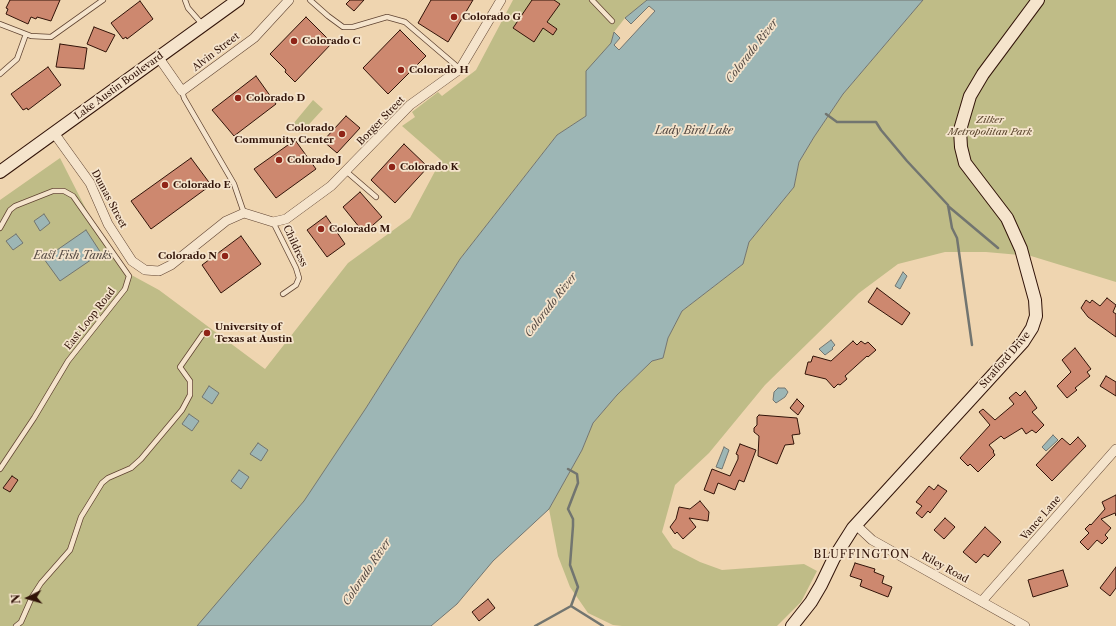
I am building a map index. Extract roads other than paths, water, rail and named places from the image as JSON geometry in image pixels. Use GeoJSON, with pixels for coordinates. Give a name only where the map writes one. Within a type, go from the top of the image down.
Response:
{"type":"FeatureCollection","features":[{"type":"Feature","properties":{"kind":"street","name":"Lake Austin Boulevard"},"geometry":{"type":"LineString","coordinates":[[0,172],[238,0]]}},
{"type":"Feature","properties":{"kind":"street","name":"Alvin Street"},"geometry":{"type":"LineString","coordinates":[[182,91],[254,38],[289,0]]}},
{"type":"Feature","properties":{"kind":"street","name":"Borger Street"},"geometry":{"type":"LineString","coordinates":[[274,222],[286,219],[331,186],[347,172],[410,105],[460,69],[501,0]]}},
{"type":"Feature","properties":{"kind":"street","name":"Stratford Drive"},"geometry":{"type":"LineString","coordinates":[[792,626],[811,602],[834,558],[856,525],[1023,342],[1032,328],[1036,316],[1035,300],[1021,249],[1007,218],[965,163],[961,147],[960,130],[970,96],[983,74],[1038,0]]}},
{"type":"Feature","properties":{"kind":"street"},"geometry":{"type":"LineString","coordinates":[[159,58],[182,91]]}},
{"type":"Feature","properties":{"kind":"street","name":"Dumas Street"},"geometry":{"type":"LineString","coordinates":[[54,133],[90,183],[108,224],[132,261],[145,270],[159,271],[171,265],[226,221],[244,213]]}},
{"type":"Feature","properties":{"kind":"street"},"geometry":{"type":"LineString","coordinates":[[244,213],[274,222]]}},
{"type":"Feature","properties":{"kind":"street","name":"Vance Lane"},"geometry":{"type":"LineString","coordinates":[[982,601],[1116,449]]}},
{"type":"Feature","properties":{"kind":"street","name":"Riley Road"},"geometry":{"type":"LineString","coordinates":[[856,525],[872,540],[1025,626]]}},
{"type":"Feature","properties":{"kind":"lane"},"geometry":{"type":"LineString","coordinates":[[0,24],[26,34],[51,37],[103,0]]}},
{"type":"Feature","properties":{"kind":"lane"},"geometry":{"type":"LineString","coordinates":[[185,0],[188,8],[204,26]]}},
{"type":"Feature","properties":{"kind":"lane"},"geometry":{"type":"LineString","coordinates":[[310,0],[344,27],[353,27],[387,17],[405,22],[460,69]]}},
{"type":"Feature","properties":{"kind":"lane"},"geometry":{"type":"LineString","coordinates":[[592,0],[612,20]]}},
{"type":"Feature","properties":{"kind":"lane"},"geometry":{"type":"LineString","coordinates":[[0,74],[17,59],[26,34]]}},
{"type":"Feature","properties":{"kind":"lane"},"geometry":{"type":"LineString","coordinates":[[182,91],[184,98],[234,184],[244,213]]}},
{"type":"Feature","properties":{"kind":"lane"},"geometry":{"type":"LineString","coordinates":[[347,172],[376,197]]}},
{"type":"Feature","properties":{"kind":"lane","name":"East Loop Road"},"geometry":{"type":"LineString","coordinates":[[0,228],[10,210],[15,206],[53,192],[64,191],[73,196],[128,276],[125,289],[68,361],[34,418],[0,469]]}},
{"type":"Feature","properties":{"kind":"lane","name":"Childress"},"geometry":{"type":"LineString","coordinates":[[274,222],[296,268],[299,278],[296,285],[283,294]]}},
{"type":"Feature","properties":{"kind":"lane"},"geometry":{"type":"LineString","coordinates":[[16,626],[21,622],[32,597],[41,583],[70,550],[81,517],[102,483],[108,478],[130,468],[141,459],[182,410],[190,395],[190,381],[180,367],[203,334]]}},
{"type":"Feature","properties":{"kind":"water","name":"Lady Bird Lake"},"geometry":{"type":"Polygon","coordinates":[[[647,0],[923,0],[843,94],[799,162],[794,187],[749,242],[743,264],[682,311],[668,338],[663,358],[652,361],[617,395],[593,423],[582,450],[549,509],[493,561],[457,604],[431,626],[197,626],[304,501],[366,408],[460,259],[557,135],[586,116],[586,71],[611,43],[614,32],[620,38],[614,45],[619,50],[655,11],[649,6],[631,24],[625,18],[647,0]]]}},
{"type":"Feature","properties":{"kind":"water"},"geometry":{"type":"Polygon","coordinates":[[[44,214],[50,223],[40,231],[34,221],[44,214]]]}},
{"type":"Feature","properties":{"kind":"water","name":"East Fish Tanks"},"geometry":{"type":"Polygon","coordinates":[[[86,230],[101,253],[60,281],[44,259],[86,230]]]}},
{"type":"Feature","properties":{"kind":"water"},"geometry":{"type":"Polygon","coordinates":[[[16,234],[23,243],[13,250],[6,241],[16,234]]]}},
{"type":"Feature","properties":{"kind":"water"},"geometry":{"type":"Polygon","coordinates":[[[903,272],[907,276],[900,289],[895,286],[903,272]]]}},
{"type":"Feature","properties":{"kind":"water"},"geometry":{"type":"Polygon","coordinates":[[[831,340],[835,345],[832,348],[833,349],[825,355],[819,349],[831,340]]]}},
{"type":"Feature","properties":{"kind":"water"},"geometry":{"type":"Polygon","coordinates":[[[209,386],[219,393],[212,404],[202,397],[209,386]]]}},
{"type":"Feature","properties":{"kind":"water"},"geometry":{"type":"Polygon","coordinates":[[[778,388],[785,388],[788,392],[785,397],[776,403],[773,400],[774,392],[778,388]]]}},
{"type":"Feature","properties":{"kind":"water"},"geometry":{"type":"Polygon","coordinates":[[[189,414],[199,421],[192,431],[182,424],[189,414]]]}},
{"type":"Feature","properties":{"kind":"water"},"geometry":{"type":"Polygon","coordinates":[[[1053,435],[1058,440],[1046,451],[1042,447],[1053,435]]]}},
{"type":"Feature","properties":{"kind":"water"},"geometry":{"type":"Polygon","coordinates":[[[258,443],[268,450],[261,461],[250,454],[258,443]]]}},
{"type":"Feature","properties":{"kind":"water"},"geometry":{"type":"Polygon","coordinates":[[[724,447],[729,450],[722,469],[716,467],[724,447]]]}},
{"type":"Feature","properties":{"kind":"water"},"geometry":{"type":"Polygon","coordinates":[[[239,470],[249,477],[241,489],[231,481],[239,470]]]}},
{"type":"Feature","properties":{"kind":"waterway"},"geometry":{"type":"LineString","coordinates":[[826,114],[837,122],[876,122],[907,161],[948,205],[952,228],[957,238],[972,345]]}},
{"type":"Feature","properties":{"kind":"waterway"},"geometry":{"type":"LineString","coordinates":[[948,206],[998,248]]}},
{"type":"Feature","properties":{"kind":"waterway"},"geometry":{"type":"LineString","coordinates":[[535,626],[571,606],[578,587],[570,565],[573,519],[568,509],[578,483],[577,474],[568,469]]}},
{"type":"Feature","properties":{"kind":"waterway"},"geometry":{"type":"LineString","coordinates":[[571,606],[603,626]]}},
{"type":"Feature","properties":{"kind":"place","name":"Colorado G"},"geometry":{"type":"Point","coordinates":[454,17]}},
{"type":"Feature","properties":{"kind":"place","name":"Colorado C"},"geometry":{"type":"Point","coordinates":[294,41]}},
{"type":"Feature","properties":{"kind":"place","name":"Colorado H"},"geometry":{"type":"Point","coordinates":[401,70]}},
{"type":"Feature","properties":{"kind":"place","name":"Colorado D"},"geometry":{"type":"Point","coordinates":[238,98]}},
{"type":"Feature","properties":{"kind":"place","name":"Colorado Community Center"},"geometry":{"type":"Point","coordinates":[342,134]}},
{"type":"Feature","properties":{"kind":"place","name":"Colorado J"},"geometry":{"type":"Point","coordinates":[279,160]}},
{"type":"Feature","properties":{"kind":"place","name":"Colorado K"},"geometry":{"type":"Point","coordinates":[392,167]}},
{"type":"Feature","properties":{"kind":"place","name":"Colorado E"},"geometry":{"type":"Point","coordinates":[165,185]}},
{"type":"Feature","properties":{"kind":"place","name":"Colorado M"},"geometry":{"type":"Point","coordinates":[321,229]}},
{"type":"Feature","properties":{"kind":"place","name":"Colorado N"},"geometry":{"type":"Point","coordinates":[225,256]}},
{"type":"Feature","properties":{"kind":"place","name":"University of Texas at Austin"},"geometry":{"type":"Point","coordinates":[207,333]}},
{"type":"Feature","properties":{"kind":"district","name":"BLUFFINGTON"},"geometry":{"type":"Point","coordinates":[862,555]}},
{"type":"Feature","properties":{"kind":"water label","name":"Colorado River"},"geometry":{"type":"Point","coordinates":[752,51]}},
{"type":"Feature","properties":{"kind":"water label","name":"Colorado River"},"geometry":{"type":"Point","coordinates":[551,305]}},
{"type":"Feature","properties":{"kind":"water label","name":"Colorado River"},"geometry":{"type":"Point","coordinates":[367,572]}},
{"type":"Feature","properties":{"kind":"park label","name":"Zilker Metropolitan Park"},"geometry":{"type":"Point","coordinates":[990,126]}}]}
